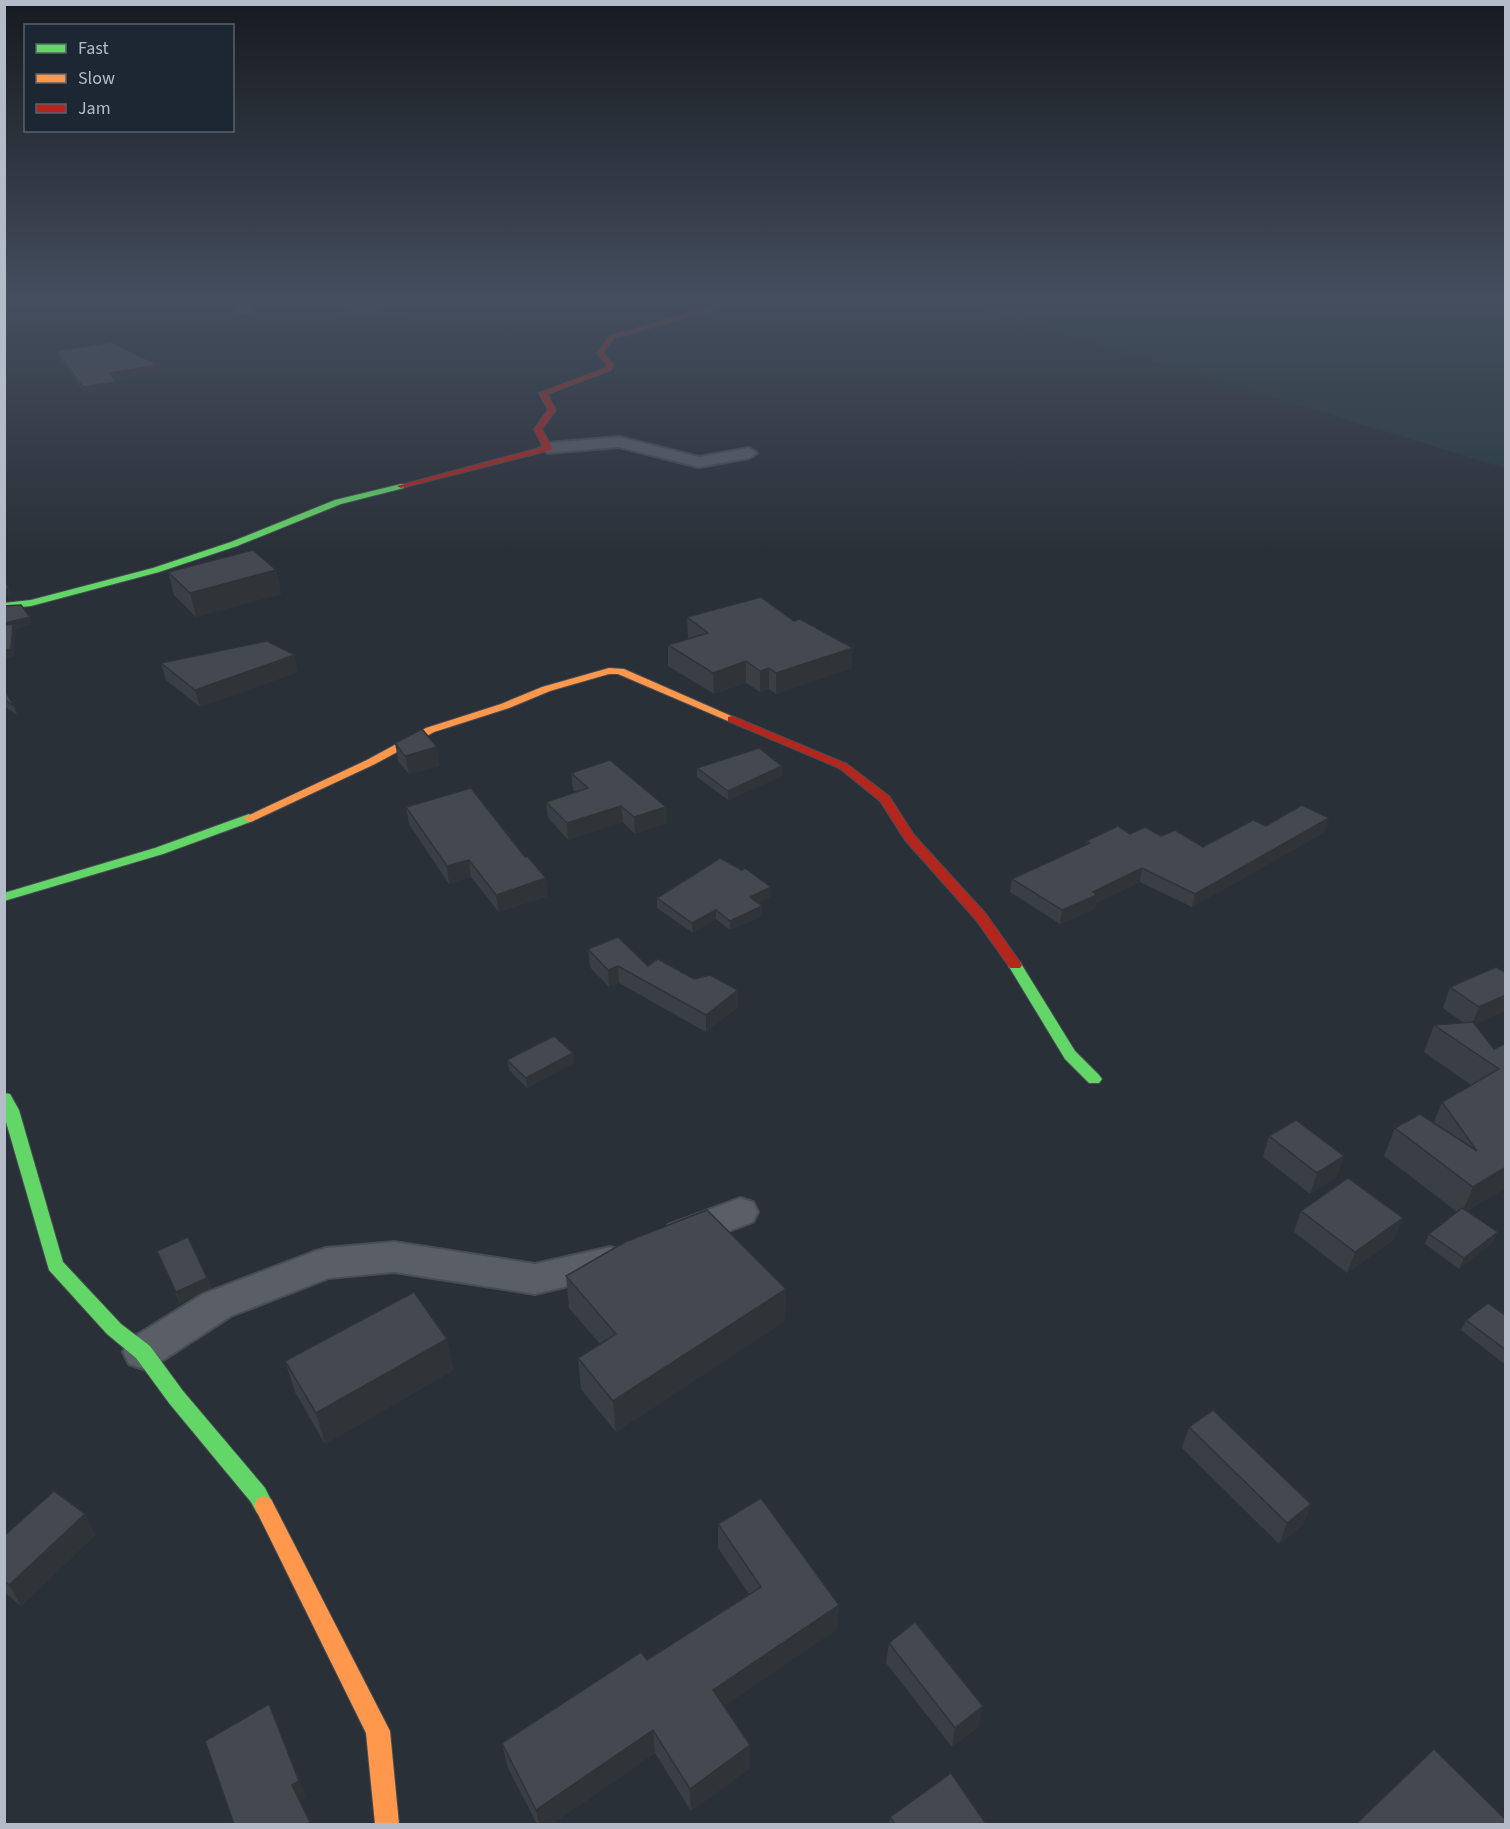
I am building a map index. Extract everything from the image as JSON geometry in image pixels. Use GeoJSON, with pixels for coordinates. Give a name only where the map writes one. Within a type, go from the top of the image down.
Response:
{"type":"FeatureCollection","features":[{"type":"Feature","properties":{"kind":"street"},"geometry":{"type":"LineString","coordinates":[[548,448],[538,429],[552,410],[543,393],[570,383]]}},
{"type":"Feature","properties":{"kind":"street"},"geometry":{"type":"LineString","coordinates":[[4,606],[31,603],[156,570],[234,544],[338,502],[529,455],[548,448],[619,442],[699,462],[749,453]]}},
{"type":"Feature","properties":{"kind":"street"},"geometry":{"type":"LineString","coordinates":[[4,897],[192,839],[247,819],[371,762],[430,730],[505,706],[546,689],[609,671],[620,671],[843,766],[885,799],[909,837],[981,917],[1014,963],[1070,1055],[1094,1079]]}},
{"type":"Feature","properties":{"kind":"street"},"geometry":{"type":"LineString","coordinates":[[4,1098],[11,1110],[55,1265],[114,1329],[143,1352],[176,1397],[258,1495],[378,1731],[387,1824]]}},
{"type":"Feature","properties":{"kind":"street"},"geometry":{"type":"LineString","coordinates":[[143,1352],[217,1305],[326,1263],[394,1257],[535,1279],[593,1268],[740,1212]]}},
{"type":"Feature","properties":{"kind":"green space"},"geometry":{"type":"Polygon","coordinates":[[[1227,383],[1505,383],[1505,468],[1227,383]]]}},
{"type":"Feature","properties":{"kind":"building"},"geometry":{"type":"Polygon","coordinates":[[[80,383],[107,383],[83,387],[80,383]]]}},
{"type":"Feature","properties":{"kind":"building"},"geometry":{"type":"Polygon","coordinates":[[[253,550],[276,570],[190,593],[168,572],[253,550]]]}},
{"type":"Feature","properties":{"kind":"building"},"geometry":{"type":"Polygon","coordinates":[[[761,597],[794,621],[800,619],[853,648],[776,673],[769,668],[760,671],[746,661],[713,673],[668,645],[708,633],[687,617],[761,597]]]}},
{"type":"Feature","properties":{"kind":"building"},"geometry":{"type":"Polygon","coordinates":[[[21,605],[30,617],[5,623],[4,606],[21,605]]]}},
{"type":"Feature","properties":{"kind":"building"},"geometry":{"type":"Polygon","coordinates":[[[13,624],[11,649],[4,650],[4,625],[13,624]]]}},
{"type":"Feature","properties":{"kind":"building"},"geometry":{"type":"Polygon","coordinates":[[[267,641],[295,655],[195,690],[161,663],[267,641]]]}},
{"type":"Feature","properties":{"kind":"building"},"geometry":{"type":"Polygon","coordinates":[[[4,689],[14,706],[4,699],[4,689]]]}},
{"type":"Feature","properties":{"kind":"building"},"geometry":{"type":"Polygon","coordinates":[[[422,729],[437,747],[405,756],[395,743],[422,729]]]}},
{"type":"Feature","properties":{"kind":"building"},"geometry":{"type":"Polygon","coordinates":[[[759,748],[782,766],[728,791],[697,768],[759,748]]]}},
{"type":"Feature","properties":{"kind":"building"},"geometry":{"type":"Polygon","coordinates":[[[610,760],[666,807],[634,817],[621,806],[567,823],[546,802],[588,788],[571,773],[610,760]]]}},
{"type":"Feature","properties":{"kind":"building"},"geometry":{"type":"Polygon","coordinates":[[[471,788],[525,857],[527,856],[546,878],[496,895],[469,860],[447,866],[406,807],[471,788]]]}},
{"type":"Feature","properties":{"kind":"building"},"geometry":{"type":"Polygon","coordinates":[[[1302,805],[1329,818],[1195,894],[1142,868],[1093,892],[1097,895],[1062,910],[1012,879],[1090,843],[1086,841],[1118,826],[1130,834],[1145,827],[1161,836],[1175,830],[1203,847],[1253,820],[1266,826],[1302,805]]]}},
{"type":"Feature","properties":{"kind":"building"},"geometry":{"type":"Polygon","coordinates":[[[720,858],[742,870],[745,868],[771,887],[750,897],[762,906],[730,921],[716,910],[692,923],[657,898],[720,858]]]}},
{"type":"Feature","properties":{"kind":"building"},"geometry":{"type":"Polygon","coordinates":[[[618,937],[648,966],[658,959],[694,979],[710,975],[738,990],[706,1015],[618,966],[608,970],[588,949],[618,937]]]}},
{"type":"Feature","properties":{"kind":"building"},"geometry":{"type":"Polygon","coordinates":[[[1496,967],[1506,973],[1506,995],[1479,1007],[1450,987],[1496,967]]]}},
{"type":"Feature","properties":{"kind":"building"},"geometry":{"type":"Polygon","coordinates":[[[1473,1022],[1494,1049],[1506,1043],[1506,1167],[1473,1187],[1395,1128],[1420,1114],[1477,1151],[1442,1102],[1499,1069],[1434,1025],[1473,1022]]]}},
{"type":"Feature","properties":{"kind":"building"},"geometry":{"type":"Polygon","coordinates":[[[554,1036],[573,1053],[526,1078],[507,1060],[554,1036]]]}},
{"type":"Feature","properties":{"kind":"building"},"geometry":{"type":"Polygon","coordinates":[[[1296,1120],[1344,1156],[1317,1173],[1269,1136],[1296,1120]]]}},
{"type":"Feature","properties":{"kind":"building"},"geometry":{"type":"Polygon","coordinates":[[[1348,1178],[1403,1218],[1355,1252],[1301,1211],[1348,1178]]]}},
{"type":"Feature","properties":{"kind":"building"},"geometry":{"type":"Polygon","coordinates":[[[1462,1208],[1498,1232],[1464,1258],[1429,1234],[1462,1208]]]}},
{"type":"Feature","properties":{"kind":"building"},"geometry":{"type":"Polygon","coordinates":[[[707,1210],[786,1289],[613,1401],[578,1358],[616,1334],[566,1276],[625,1242],[707,1210]]]}},
{"type":"Feature","properties":{"kind":"building"},"geometry":{"type":"Polygon","coordinates":[[[188,1237],[207,1278],[176,1292],[157,1251],[188,1237]]]}},
{"type":"Feature","properties":{"kind":"building"},"geometry":{"type":"Polygon","coordinates":[[[414,1292],[447,1339],[316,1413],[285,1361],[414,1292]]]}},
{"type":"Feature","properties":{"kind":"building"},"geometry":{"type":"Polygon","coordinates":[[[1488,1303],[1506,1316],[1506,1350],[1466,1320],[1488,1303]]]}},
{"type":"Feature","properties":{"kind":"building"},"geometry":{"type":"Polygon","coordinates":[[[1213,1410],[1311,1504],[1287,1523],[1189,1427],[1213,1410]]]}},
{"type":"Feature","properties":{"kind":"building"},"geometry":{"type":"Polygon","coordinates":[[[54,1491],[85,1514],[9,1585],[4,1581],[4,1536],[54,1491]]]}},
{"type":"Feature","properties":{"kind":"building"},"geometry":{"type":"Polygon","coordinates":[[[761,1498],[839,1605],[713,1690],[750,1745],[690,1789],[653,1730],[536,1810],[502,1743],[641,1652],[647,1660],[761,1587],[718,1524],[761,1498]]]}},
{"type":"Feature","properties":{"kind":"building"},"geometry":{"type":"Polygon","coordinates":[[[915,1622],[983,1706],[955,1728],[889,1643],[915,1622]]]}},
{"type":"Feature","properties":{"kind":"building"},"geometry":{"type":"Polygon","coordinates":[[[269,1704],[299,1781],[292,1785],[310,1822],[307,1824],[234,1824],[205,1741],[269,1704]]]}},
{"type":"Feature","properties":{"kind":"building"},"geometry":{"type":"Polygon","coordinates":[[[1434,1749],[1506,1820],[1506,1824],[1356,1824],[1434,1749]]]}},
{"type":"Feature","properties":{"kind":"building"},"geometry":{"type":"Polygon","coordinates":[[[951,1773],[986,1824],[895,1824],[890,1817],[951,1773]]]}},
{"type":"Feature","properties":{"kind":"traffic: fast"},"geometry":{"type":"LineString","coordinates":[[4,606],[31,603],[156,570],[234,544],[338,502],[401,486]]}},
{"type":"Feature","properties":{"kind":"traffic: fast"},"geometry":{"type":"LineString","coordinates":[[4,897],[159,851],[249,818]]}},
{"type":"Feature","properties":{"kind":"traffic: fast"},"geometry":{"type":"LineString","coordinates":[[1015,965],[1070,1055],[1094,1079]]}},
{"type":"Feature","properties":{"kind":"traffic: fast"},"geometry":{"type":"LineString","coordinates":[[4,1098],[11,1110],[55,1265],[114,1329],[143,1352],[176,1397],[258,1495],[264,1506]]}},
{"type":"Feature","properties":{"kind":"traffic: slow"},"geometry":{"type":"LineString","coordinates":[[249,818],[371,762],[430,730],[505,706],[546,689],[609,671],[620,671],[732,719]]}},
{"type":"Feature","properties":{"kind":"traffic: slow"},"geometry":{"type":"LineString","coordinates":[[264,1506],[378,1731],[387,1824]]}},
{"type":"Feature","properties":{"kind":"traffic: jam"},"geometry":{"type":"LineString","coordinates":[[401,486],[548,448],[538,429],[552,410],[543,393],[570,383]]}},
{"type":"Feature","properties":{"kind":"traffic: jam"},"geometry":{"type":"LineString","coordinates":[[732,719],[843,766],[885,799],[909,837],[981,917],[1015,965]]}}]}
